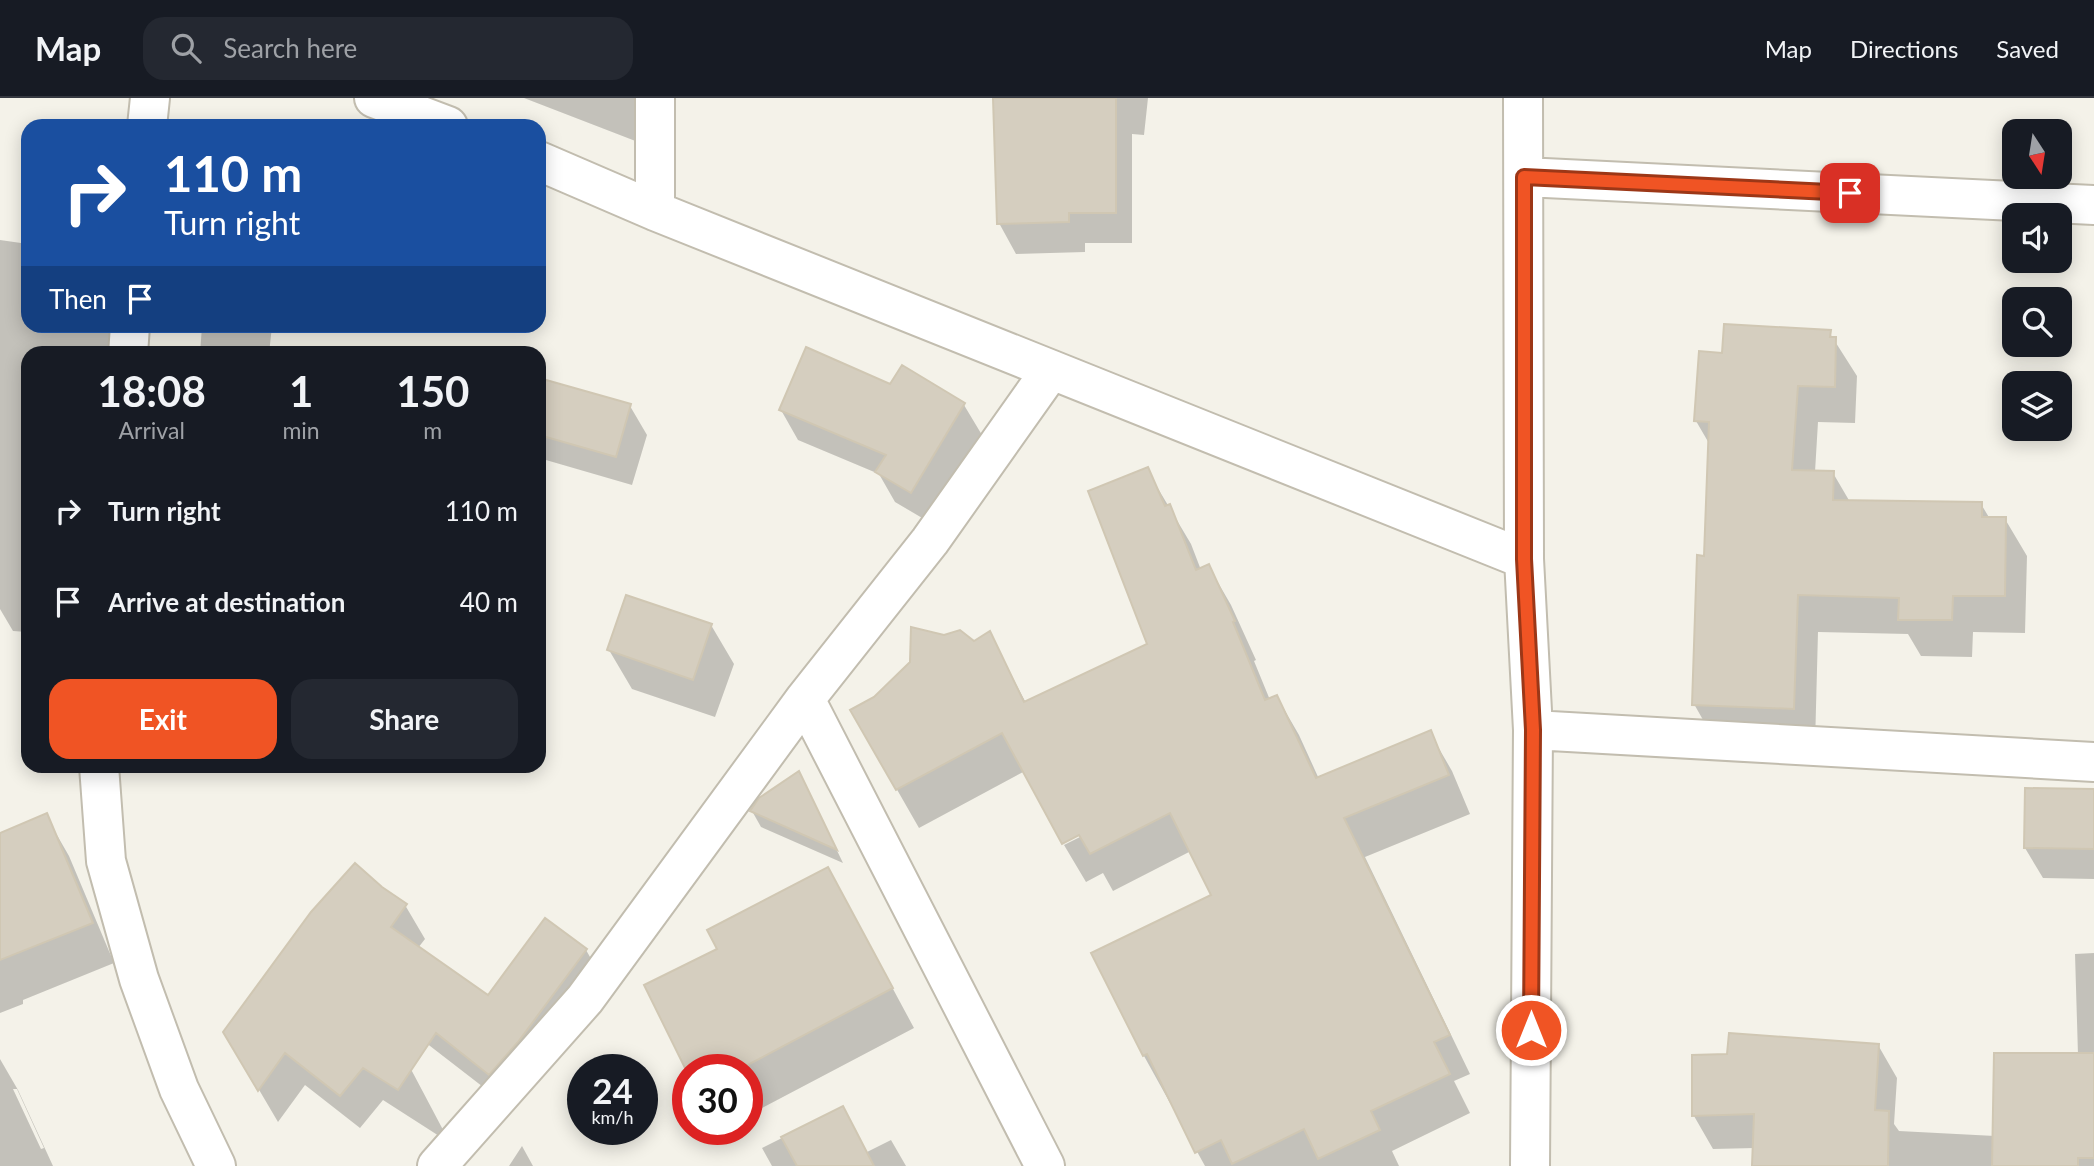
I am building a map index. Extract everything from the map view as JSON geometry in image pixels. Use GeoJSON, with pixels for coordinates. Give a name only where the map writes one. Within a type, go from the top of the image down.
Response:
{"type":"FeatureCollection","features":[{"type":"Feature","properties":{"kind":"street"},"geometry":{"type":"LineString","coordinates":[[148,119],[150,98]]}},
{"type":"Feature","properties":{"kind":"street"},"geometry":{"type":"LineString","coordinates":[[374,98],[430,119]]}},
{"type":"Feature","properties":{"kind":"street"},"geometry":{"type":"LineString","coordinates":[[655,98],[655,211]]}},
{"type":"Feature","properties":{"kind":"street"},"geometry":{"type":"LineString","coordinates":[[1523,98],[1524,559],[1533,730],[1530,1166]]}},
{"type":"Feature","properties":{"kind":"street"},"geometry":{"type":"LineString","coordinates":[[546,164],[655,211],[1524,559]]}},
{"type":"Feature","properties":{"kind":"street"},"geometry":{"type":"LineString","coordinates":[[1524,177],[2094,205]]}},
{"type":"Feature","properties":{"kind":"street"},"geometry":{"type":"LineString","coordinates":[[437,1166],[585,999],[805,699],[930,541],[1051,370]]}},
{"type":"Feature","properties":{"kind":"street"},"geometry":{"type":"LineString","coordinates":[[805,699],[1045,1166]]}},
{"type":"Feature","properties":{"kind":"street"},"geometry":{"type":"LineString","coordinates":[[1533,730],[2094,762]]}},
{"type":"Feature","properties":{"kind":"street"},"geometry":{"type":"LineString","coordinates":[[100,773],[106,861],[139,979],[178,1089],[216,1166]]}},
{"type":"Feature","properties":{"kind":"building"},"geometry":{"type":"Polygon","coordinates":[[[993,98],[1116,98],[1116,213],[1069,213],[1069,222],[997,224],[993,98]]]}},
{"type":"Feature","properties":{"kind":"building"},"geometry":{"type":"Polygon","coordinates":[[[1724,324],[1831,330],[1830,337],[1836,337],[1835,387],[1798,386],[1792,470],[1834,471],[1833,500],[1982,502],[1982,517],[2006,517],[2005,596],[1953,596],[1952,620],[1898,620],[1899,598],[1798,595],[1794,709],[1692,705],[1697,555],[1704,556],[1709,422],[1694,421],[1699,351],[1722,353],[1724,324]]]}},
{"type":"Feature","properties":{"kind":"building"},"geometry":{"type":"Polygon","coordinates":[[[806,347],[890,384],[902,365],[965,403],[911,493],[875,472],[886,455],[779,410],[806,347]]]}},
{"type":"Feature","properties":{"kind":"building"},"geometry":{"type":"Polygon","coordinates":[[[546,380],[631,404],[616,457],[546,437],[546,380]]]}},
{"type":"Feature","properties":{"kind":"building"},"geometry":{"type":"Polygon","coordinates":[[[1148,467],[1165,506],[1170,504],[1196,570],[1209,564],[1235,621],[1233,622],[1265,700],[1277,695],[1316,778],[1431,730],[1449,775],[1344,818],[1450,1035],[1434,1042],[1450,1074],[1371,1111],[1380,1130],[1318,1159],[1304,1129],[1232,1164],[1221,1140],[1195,1153],[1147,1054],[1143,1056],[1091,953],[1211,895],[1170,813],[1090,854],[1079,835],[1062,844],[1002,733],[896,790],[850,710],[874,697],[910,662],[911,627],[944,635],[960,630],[974,641],[990,631],[1024,702],[1147,644],[1088,491],[1148,467]]]}},
{"type":"Feature","properties":{"kind":"building"},"geometry":{"type":"Polygon","coordinates":[[[626,595],[712,624],[693,680],[607,650],[626,595]]]}},
{"type":"Feature","properties":{"kind":"building"},"geometry":{"type":"Polygon","coordinates":[[[799,771],[837,850],[750,811],[759,798],[799,771]]]}},
{"type":"Feature","properties":{"kind":"building"},"geometry":{"type":"Polygon","coordinates":[[[2025,788],[2094,789],[2094,849],[2024,848],[2025,788]]]}},
{"type":"Feature","properties":{"kind":"building"},"geometry":{"type":"Polygon","coordinates":[[[47,813],[93,923],[0,960],[0,833],[47,813]]]}},
{"type":"Feature","properties":{"kind":"building"},"geometry":{"type":"Polygon","coordinates":[[[355,863],[382,887],[407,904],[391,927],[488,995],[545,918],[587,949],[518,1042],[489,1075],[436,1033],[398,1090],[363,1068],[340,1096],[285,1053],[258,1091],[223,1032],[311,912],[355,863]]]}},
{"type":"Feature","properties":{"kind":"building"},"geometry":{"type":"Polygon","coordinates":[[[828,867],[893,988],[763,1057],[763,1054],[678,1054],[644,985],[717,949],[707,930],[828,867]]]}},
{"type":"Feature","properties":{"kind":"building"},"geometry":{"type":"Polygon","coordinates":[[[1729,1033],[1879,1044],[1875,1110],[1889,1111],[1888,1166],[1752,1166],[1754,1114],[1692,1116],[1692,1055],[1727,1054],[1729,1033]]]}},
{"type":"Feature","properties":{"kind":"building"},"geometry":{"type":"Polygon","coordinates":[[[1994,1053],[2094,1053],[2094,1158],[2078,1158],[2078,1166],[1992,1166],[1994,1053]]]}},
{"type":"Feature","properties":{"kind":"building"},"geometry":{"type":"Polygon","coordinates":[[[843,1106],[874,1166],[797,1166],[781,1137],[843,1106]]]}},
{"type":"Feature","properties":{"kind":"route"},"geometry":{"type":"LineString","coordinates":[[1531,1030],[1533,730],[1524,559],[1524,177],[1850,193]]}}]}
